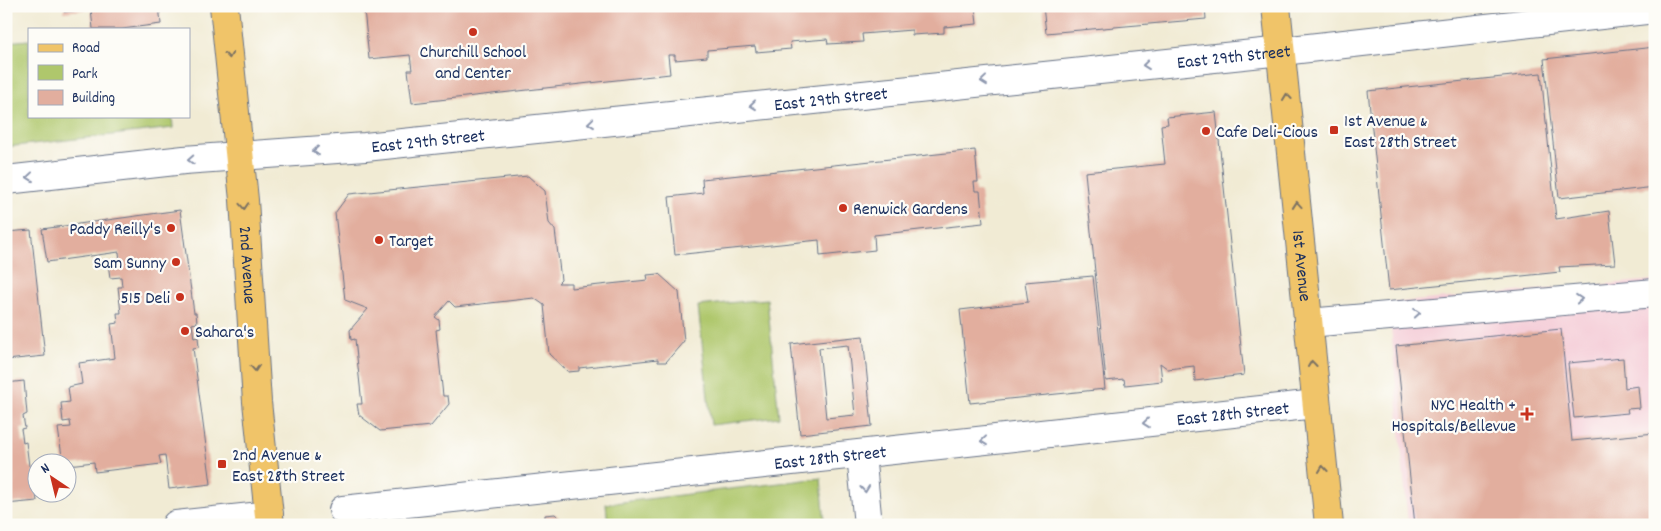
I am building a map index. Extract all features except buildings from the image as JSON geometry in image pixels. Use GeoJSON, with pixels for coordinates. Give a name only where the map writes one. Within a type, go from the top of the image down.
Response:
{"type":"FeatureCollection","features":[{"type":"Feature","properties":{"kind":"main road","name":"2nd Avenue"},"geometry":{"type":"LineString","coordinates":[[224,6],[240,157],[257,402],[269,520]]}},
{"type":"Feature","properties":{"kind":"main road","name":"1st Avenue"},"geometry":{"type":"LineString","coordinates":[[1276,6],[1329,525]]}},
{"type":"Feature","properties":{"kind":"street","name":"East 29th Street"},"geometry":{"type":"LineString","coordinates":[[6,180],[184,160],[365,147],[1282,51],[1352,41],[1655,9]]}},
{"type":"Feature","properties":{"kind":"street"},"geometry":{"type":"LineString","coordinates":[[1308,324],[1655,293]]}},
{"type":"Feature","properties":{"kind":"street","name":"East 28th Street"},"geometry":{"type":"LineString","coordinates":[[343,510],[1316,404]]}},
{"type":"Feature","properties":{"kind":"street"},"geometry":{"type":"LineString","coordinates":[[861,454],[868,525]]}},
{"type":"Feature","properties":{"kind":"street"},"geometry":{"type":"LineString","coordinates":[[176,525],[269,520]]}},
{"type":"Feature","properties":{"kind":"shaded area","name":"NYC Health + Hospitals/Bellevue"},"geometry":{"type":"Polygon","coordinates":[[[1655,280],[1655,525],[1408,525],[1389,303],[1655,280]]]}},
{"type":"Feature","properties":{"kind":"green space"},"geometry":{"type":"Polygon","coordinates":[[[28,40],[28,118],[172,118],[173,128],[6,147],[6,42],[28,40]]]}},
{"type":"Feature","properties":{"kind":"green space"},"geometry":{"type":"Polygon","coordinates":[[[767,299],[779,417],[711,425],[698,306],[767,299]]]}},
{"type":"Feature","properties":{"kind":"green space"},"geometry":{"type":"Polygon","coordinates":[[[821,478],[825,525],[608,525],[606,504],[821,478]]]}},
{"type":"Feature","properties":{"kind":"place","name":"Churchill School and Center"},"geometry":{"type":"Point","coordinates":[473,32]}},
{"type":"Feature","properties":{"kind":"place","name":"1st Avenue & East 28th Street"},"geometry":{"type":"Point","coordinates":[1334,130]}},
{"type":"Feature","properties":{"kind":"place","name":"Cafe Deli-Cious"},"geometry":{"type":"Point","coordinates":[1206,131]}},
{"type":"Feature","properties":{"kind":"place","name":"Renwick Gardens"},"geometry":{"type":"Point","coordinates":[843,208]}},
{"type":"Feature","properties":{"kind":"place","name":"Paddy Reilly's"},"geometry":{"type":"Point","coordinates":[171,228]}},
{"type":"Feature","properties":{"kind":"place","name":"Target"},"geometry":{"type":"Point","coordinates":[379,240]}},
{"type":"Feature","properties":{"kind":"place","name":"Sam Sunny"},"geometry":{"type":"Point","coordinates":[176,262]}},
{"type":"Feature","properties":{"kind":"place","name":"515 Deli"},"geometry":{"type":"Point","coordinates":[180,297]}},
{"type":"Feature","properties":{"kind":"place","name":"Sahara's"},"geometry":{"type":"Point","coordinates":[185,331]}},
{"type":"Feature","properties":{"kind":"place","name":"NYC Health + Hospitals/Bellevue"},"geometry":{"type":"Point","coordinates":[1527,414]}},
{"type":"Feature","properties":{"kind":"place","name":"2nd Avenue & East 28th Street"},"geometry":{"type":"Point","coordinates":[222,464]}}]}
